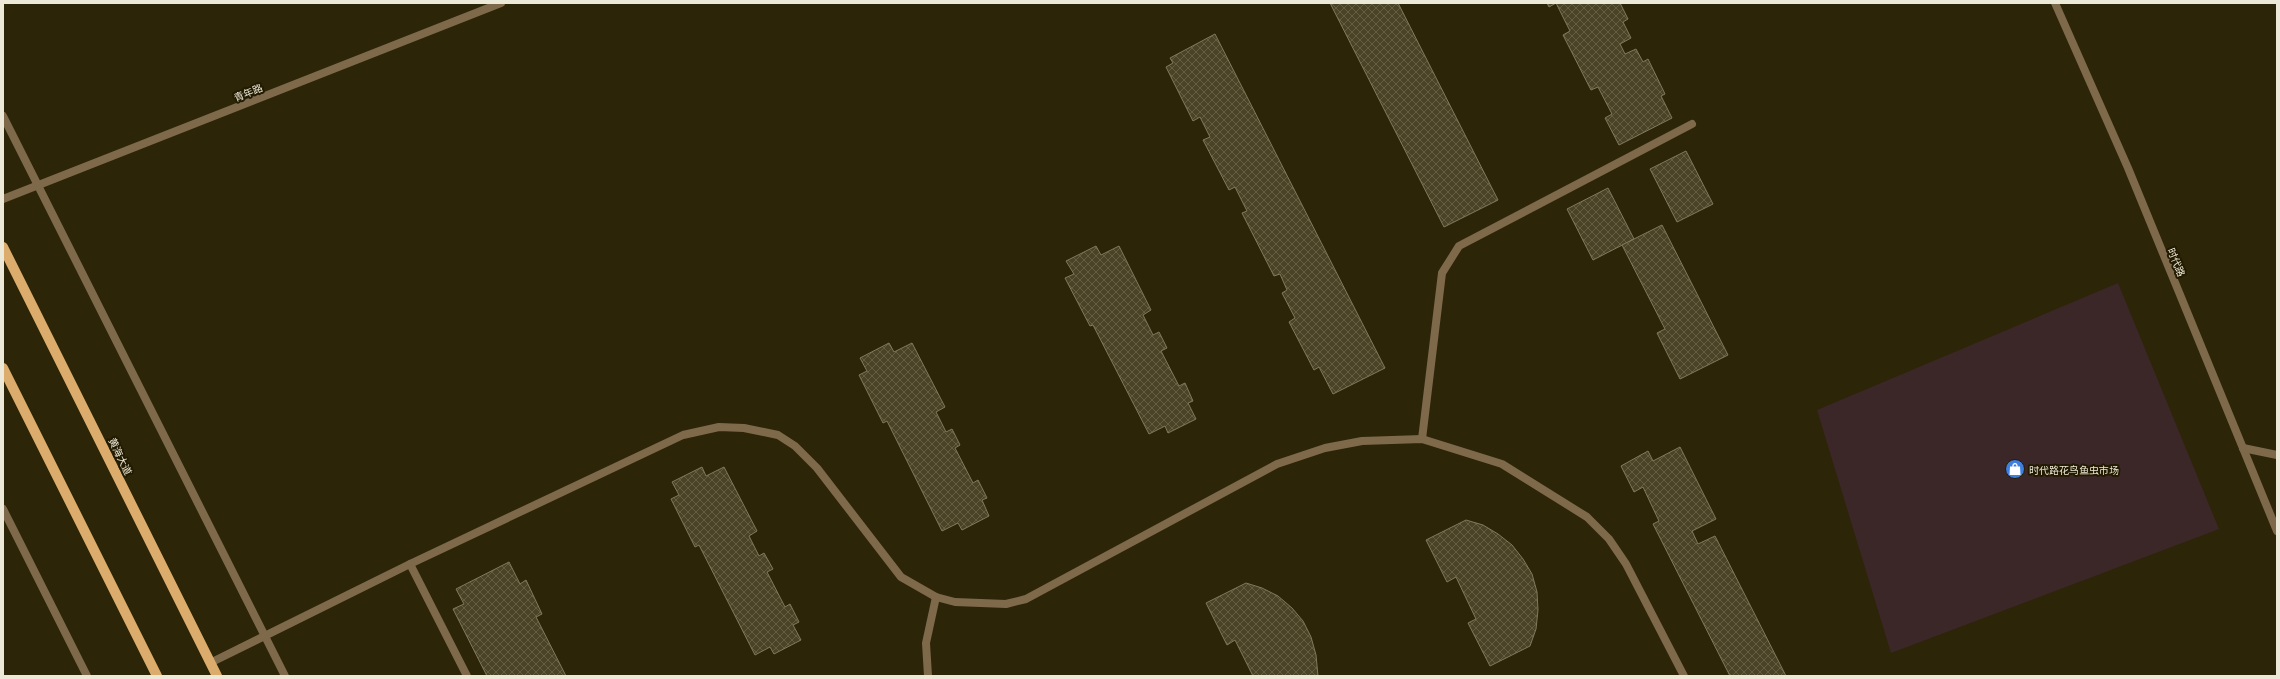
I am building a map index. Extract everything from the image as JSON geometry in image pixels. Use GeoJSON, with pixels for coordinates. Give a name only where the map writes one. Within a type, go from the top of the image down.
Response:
{"type":"FeatureCollection","features":[{"type":"Feature","properties":{"kind":"main road","name":"黄海大道"},"geometry":{"type":"LineString","coordinates":[[3,247],[217,676]]}},
{"type":"Feature","properties":{"kind":"main road"},"geometry":{"type":"LineString","coordinates":[[3,368],[157,676]]}},
{"type":"Feature","properties":{"kind":"street","name":"青年路"},"geometry":{"type":"LineString","coordinates":[[3,199],[501,3]]}},
{"type":"Feature","properties":{"kind":"street","name":"时代路"},"geometry":{"type":"LineString","coordinates":[[2055,3],[2128,168],[2277,531]]}},
{"type":"Feature","properties":{"kind":"street"},"geometry":{"type":"LineString","coordinates":[[3,116],[285,676]]}},
{"type":"Feature","properties":{"kind":"street"},"geometry":{"type":"LineString","coordinates":[[1422,439],[1442,273],[1459,246],[1692,124]]}},
{"type":"Feature","properties":{"kind":"street"},"geometry":{"type":"LineString","coordinates":[[210,663],[410,564],[684,435],[719,427],[744,428],[778,435],[795,446],[817,468],[901,577],[936,597],[955,602],[975,604],[1006,604],[1026,599],[1277,464],[1325,448],[1362,440],[1422,439],[1502,464],[1587,518],[1609,539],[1626,564],[1684,676]]}},
{"type":"Feature","properties":{"kind":"street"},"geometry":{"type":"LineString","coordinates":[[2243,448],[2277,455]]}},
{"type":"Feature","properties":{"kind":"street"},"geometry":{"type":"LineString","coordinates":[[3,509],[87,676]]}},
{"type":"Feature","properties":{"kind":"street"},"geometry":{"type":"LineString","coordinates":[[410,564],[467,676]]}},
{"type":"Feature","properties":{"kind":"street"},"geometry":{"type":"LineString","coordinates":[[928,676],[926,643],[936,597]]}},
{"type":"Feature","properties":{"kind":"shaded area","name":"时代路花鸟鱼虫市场"},"geometry":{"type":"Polygon","coordinates":[[[2118,283],[2219,529],[1891,653],[1817,410],[2118,283]]]}},
{"type":"Feature","properties":{"kind":"building"},"geometry":{"type":"Polygon","coordinates":[[[1330,3],[1398,3],[1498,200],[1444,227],[1330,3]]]}},
{"type":"Feature","properties":{"kind":"building"},"geometry":{"type":"Polygon","coordinates":[[[1547,3],[1556,3],[1549,7],[1547,3]]]}},
{"type":"Feature","properties":{"kind":"building"},"geometry":{"type":"Polygon","coordinates":[[[1556,3],[1620,3],[1628,19],[1623,22],[1631,38],[1620,44],[1625,54],[1636,49],[1643,62],[1648,59],[1665,94],[1661,96],[1672,118],[1619,145],[1605,118],[1612,114],[1598,87],[1591,90],[1563,35],[1570,31],[1556,3]]]}},
{"type":"Feature","properties":{"kind":"building"},"geometry":{"type":"Polygon","coordinates":[[[1215,34],[1385,368],[1333,394],[1319,367],[1314,370],[1289,322],[1295,318],[1282,293],[1287,290],[1280,274],[1274,276],[1242,213],[1247,211],[1235,187],[1229,190],[1203,140],[1210,137],[1200,117],[1193,121],[1166,67],[1173,63],[1170,58],[1215,34]]]}},
{"type":"Feature","properties":{"kind":"building"},"geometry":{"type":"Polygon","coordinates":[[[1686,151],[1713,204],[1677,222],[1650,169],[1686,151]]]}},
{"type":"Feature","properties":{"kind":"building"},"geometry":{"type":"Polygon","coordinates":[[[1608,188],[1634,239],[1593,260],[1567,209],[1608,188]]]}},
{"type":"Feature","properties":{"kind":"building"},"geometry":{"type":"Polygon","coordinates":[[[1662,225],[1728,355],[1680,379],[1657,333],[1665,329],[1622,245],[1662,225]]]}},
{"type":"Feature","properties":{"kind":"building"},"geometry":{"type":"Polygon","coordinates":[[[1096,246],[1101,255],[1119,246],[1151,310],[1143,315],[1153,335],[1159,332],[1167,348],[1161,351],[1179,386],[1185,383],[1193,401],[1188,403],[1196,419],[1168,433],[1165,426],[1149,434],[1093,325],[1090,326],[1065,278],[1074,274],[1066,261],[1096,246]]]}},
{"type":"Feature","properties":{"kind":"building"},"geometry":{"type":"Polygon","coordinates":[[[889,343],[894,352],[912,343],[945,407],[936,412],[946,432],[952,429],[960,445],[955,448],[973,483],[978,480],[987,498],[982,500],[989,516],[962,530],[958,523],[942,531],[887,421],[883,423],[859,375],[867,371],[860,358],[889,343]]]}},
{"type":"Feature","properties":{"kind":"building"},"geometry":{"type":"Polygon","coordinates":[[[1680,447],[1716,519],[1692,531],[1698,544],[1715,536],[1786,676],[1730,676],[1653,524],[1659,521],[1643,487],[1634,492],[1621,466],[1648,451],[1653,461],[1680,447]]]}},
{"type":"Feature","properties":{"kind":"building"},"geometry":{"type":"Polygon","coordinates":[[[702,467],[706,476],[724,467],[757,531],[749,536],[759,556],[764,553],[773,569],[767,572],[785,607],[790,604],[799,622],[793,625],[801,640],[774,654],[770,647],[755,655],[699,545],[695,547],[671,499],[679,495],[672,482],[702,467]]]}},
{"type":"Feature","properties":{"kind":"building"},"geometry":{"type":"Polygon","coordinates":[[[1466,520],[1483,525],[1512,545],[1532,574],[1537,592],[1538,610],[1536,629],[1530,646],[1490,666],[1468,623],[1476,619],[1456,577],[1447,582],[1426,540],[1466,520]]]}},
{"type":"Feature","properties":{"kind":"building"},"geometry":{"type":"Polygon","coordinates":[[[509,562],[520,584],[526,580],[542,614],[536,617],[566,676],[487,676],[453,609],[464,604],[456,589],[509,562]]]}},
{"type":"Feature","properties":{"kind":"building"},"geometry":{"type":"Polygon","coordinates":[[[1246,583],[1262,588],[1278,596],[1292,608],[1303,621],[1311,637],[1316,655],[1318,676],[1253,676],[1235,640],[1227,645],[1206,603],[1246,583]]]}},
{"type":"Feature","properties":{"kind":"place","name":"时代路花鸟鱼虫市场"},"geometry":{"type":"Point","coordinates":[2015,469]}}]}
